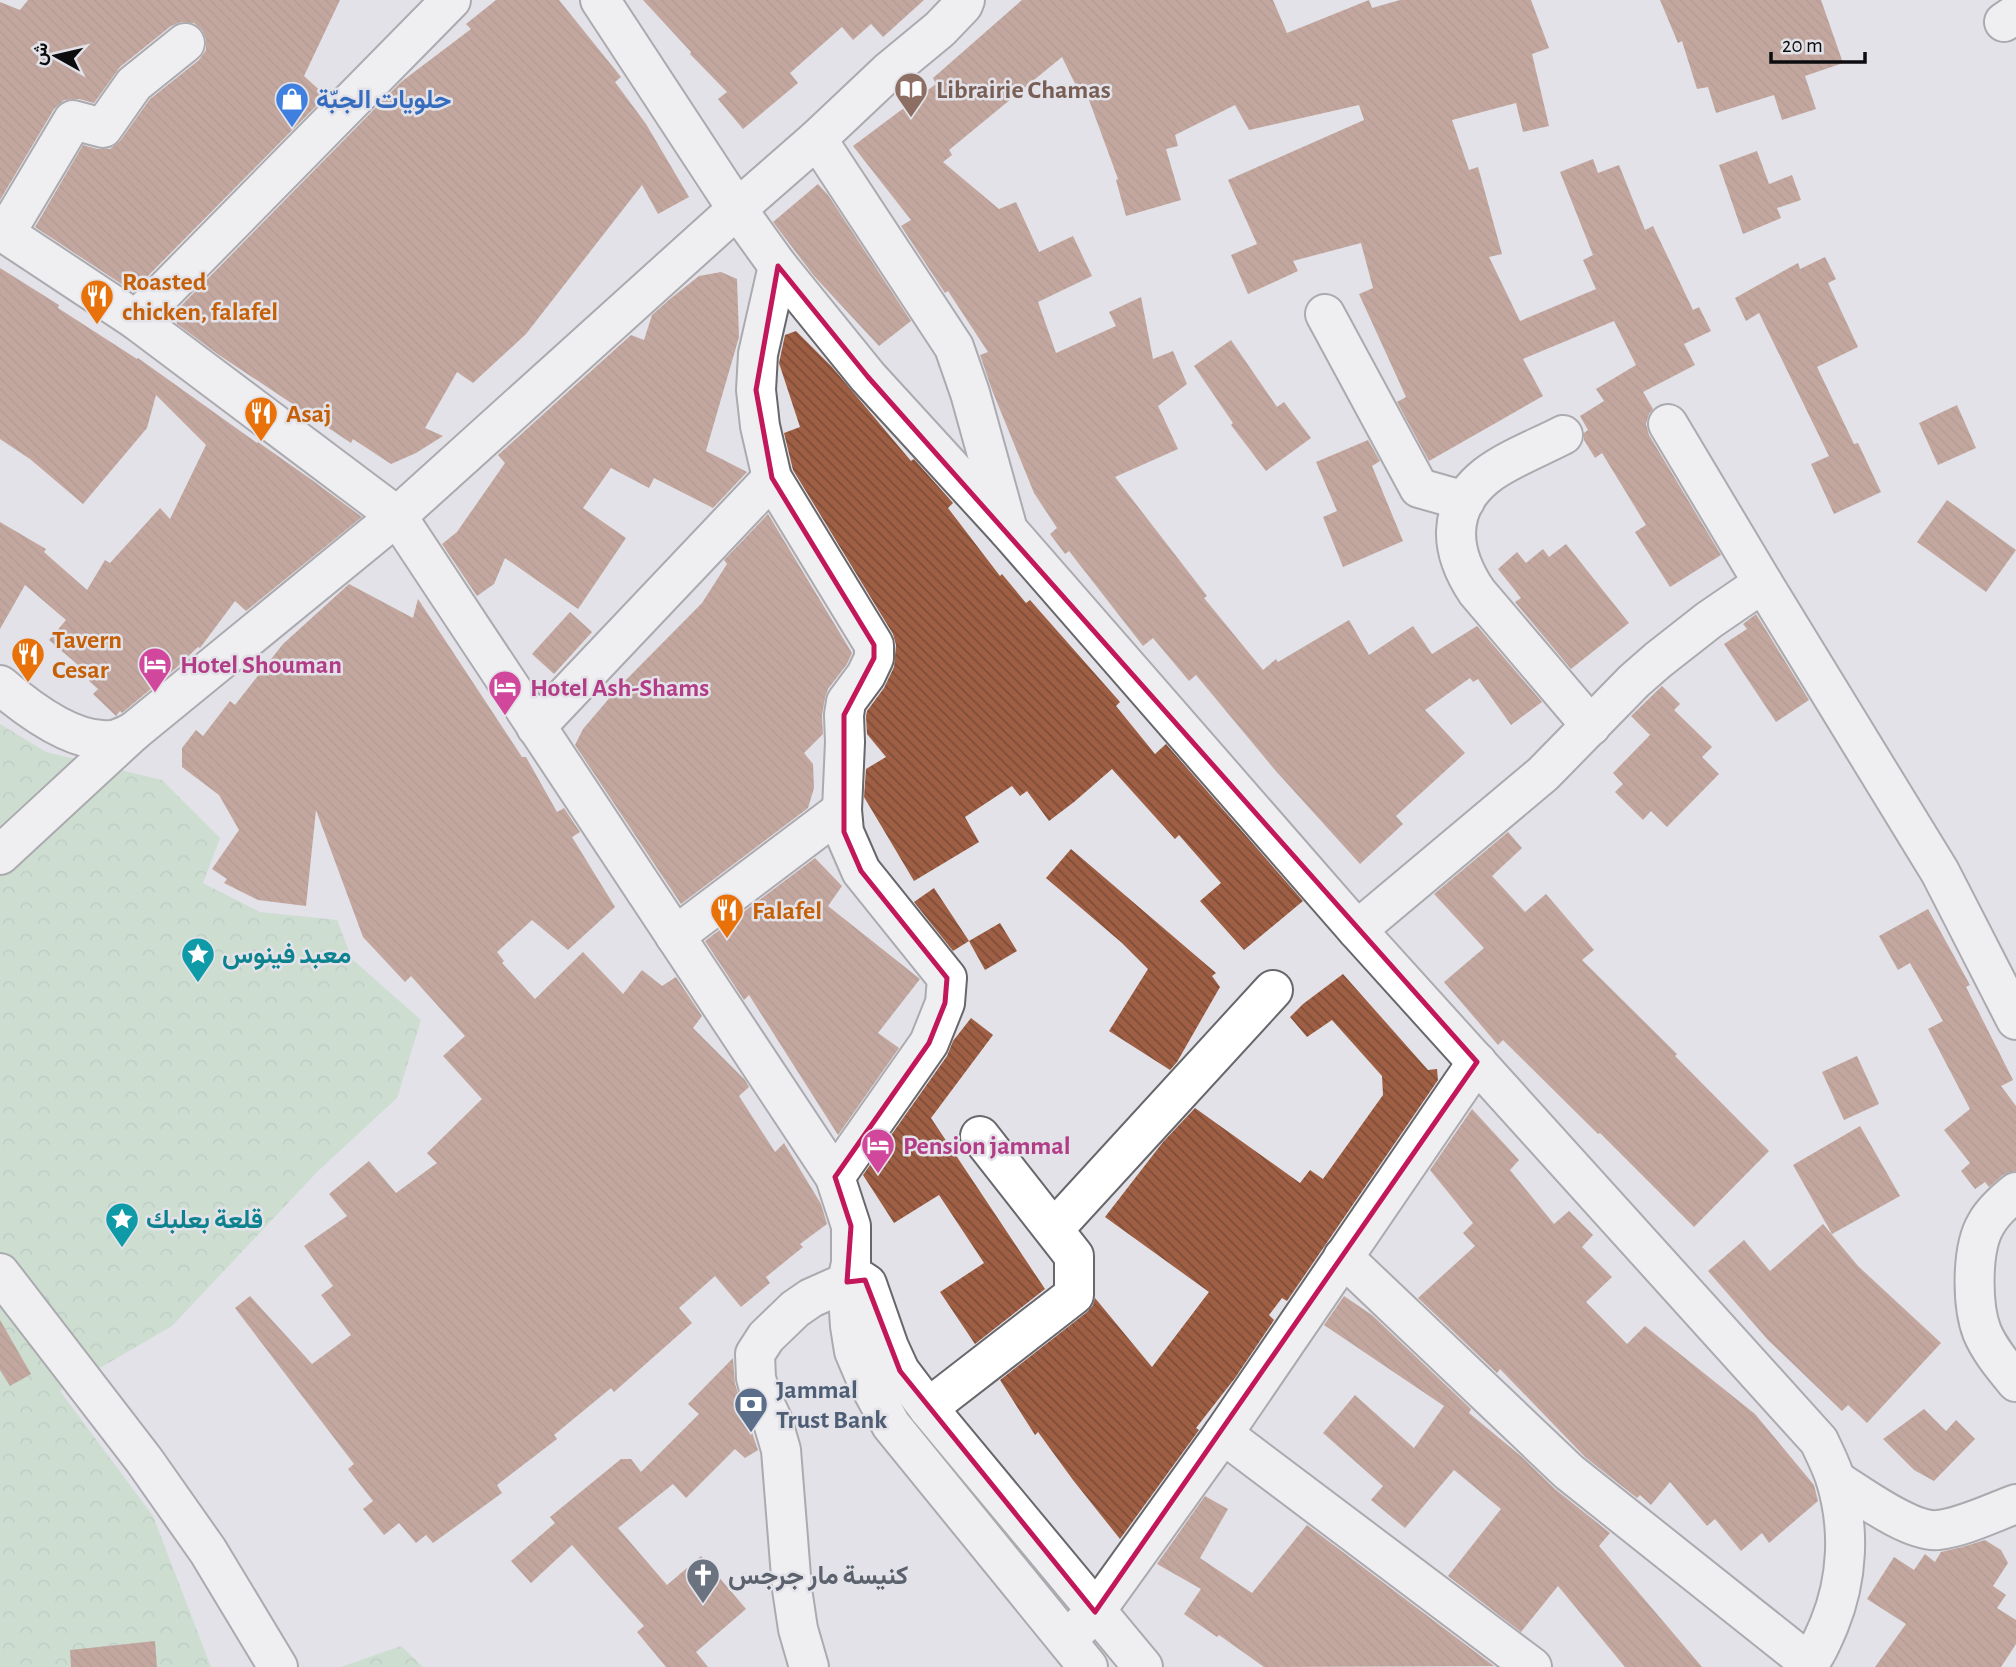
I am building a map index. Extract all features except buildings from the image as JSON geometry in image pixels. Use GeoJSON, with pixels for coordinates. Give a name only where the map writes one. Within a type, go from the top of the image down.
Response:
{"type":"FeatureCollection","features":[{"type":"Feature","properties":{"kind":"street"},"geometry":{"type":"LineString","coordinates":[[136,320],[451,0]]}},
{"type":"Feature","properties":{"kind":"street"},"geometry":{"type":"LineString","coordinates":[[600,0],[737,209],[778,266],[868,377],[1008,530],[1357,930],[1819,1441],[1836,1480],[1845,1522],[1845,1552],[1835,1610],[1828,1629],[1807,1665],[1569,1472],[1343,1257]]}},
{"type":"Feature","properties":{"kind":"street"},"geometry":{"type":"LineString","coordinates":[[0,855],[133,732],[397,516],[888,72],[940,29],[965,0]]}},
{"type":"Feature","properties":{"kind":"street"},"geometry":{"type":"LineString","coordinates":[[185,43],[134,84],[103,128],[73,120],[3,232],[136,320],[397,516],[835,1177],[850,1226],[851,1263],[847,1282],[854,1351],[891,1425],[1077,1654],[1095,1612],[1223,1434],[1477,1062]]}},
{"type":"Feature","properties":{"kind":"street"},"geometry":{"type":"LineString","coordinates":[[817,139],[954,347],[977,415],[1008,530]]}},
{"type":"Feature","properties":{"kind":"street"},"geometry":{"type":"LineString","coordinates":[[778,266],[758,354],[756,390],[760,426],[772,478],[874,645],[874,658],[866,675],[846,702],[842,810],[844,832],[861,871],[947,978],[945,1003],[929,1043],[835,1177]]}},
{"type":"Feature","properties":{"kind":"street"},"geometry":{"type":"LineString","coordinates":[[1325,314],[1419,488],[1465,501]]}},
{"type":"Feature","properties":{"kind":"street"},"geometry":{"type":"LineString","coordinates":[[1668,424],[1940,872],[2016,1020]]}},
{"type":"Feature","properties":{"kind":"street"},"geometry":{"type":"LineString","coordinates":[[1563,435],[1487,475],[1475,487],[1458,517],[1456,548],[1466,576],[1489,607],[1591,726]]}},
{"type":"Feature","properties":{"kind":"street"},"geometry":{"type":"LineString","coordinates":[[536,727],[772,478]]}},
{"type":"Feature","properties":{"kind":"street"},"geometry":{"type":"LineString","coordinates":[[1357,930],[1543,775],[1634,681],[1658,660],[1763,583]]}},
{"type":"Feature","properties":{"kind":"street"},"geometry":{"type":"LineString","coordinates":[[0,685],[69,732],[94,740],[115,740],[133,732]]}},
{"type":"Feature","properties":{"kind":"street"},"geometry":{"type":"LineString","coordinates":[[675,936],[842,810]]}},
{"type":"Feature","properties":{"kind":"street"},"geometry":{"type":"LineString","coordinates":[[1054,1228],[1273,990]]}},
{"type":"Feature","properties":{"kind":"street"},"geometry":{"type":"LineString","coordinates":[[928,1408],[1074,1296],[1074,1256],[980,1136]]}},
{"type":"Feature","properties":{"kind":"street"},"geometry":{"type":"LineString","coordinates":[[2016,1192],[1985,1225],[1974,1273],[1982,1331],[1993,1353],[2016,1382]]}},
{"type":"Feature","properties":{"kind":"street"},"geometry":{"type":"LineString","coordinates":[[0,1273],[144,1460],[208,1550],[278,1667]]}},
{"type":"Feature","properties":{"kind":"street"},"geometry":{"type":"LineString","coordinates":[[809,1667],[798,1629],[792,1589],[781,1450],[756,1378],[755,1354],[766,1337],[795,1309],[811,1298],[847,1282],[861,1280],[867,1284],[900,1371],[1095,1612],[1143,1667]]}},
{"type":"Feature","properties":{"kind":"street"},"geometry":{"type":"LineString","coordinates":[[1223,1434],[1532,1667]]}},
{"type":"Feature","properties":{"kind":"street"},"geometry":{"type":"LineString","coordinates":[[1836,1480],[1919,1529],[1937,1531],[2016,1504]]}},
{"type":"Feature","properties":{"kind":"highlighted area"},"geometry":{"type":"Polygon","coordinates":[[[778,266],[868,377],[1477,1062],[1095,1612],[900,1371],[865,1280],[847,1282],[851,1226],[835,1177],[929,1043],[945,1003],[947,978],[861,871],[844,832],[844,715],[874,658],[874,645],[772,478],[756,390],[778,266]]]}},
{"type":"Feature","properties":{"kind":"green space","name":"قلعة بعلبك"},"geometry":{"type":"Polygon","coordinates":[[[0,724],[46,752],[162,780],[220,838],[203,883],[260,912],[337,920],[352,959],[421,1020],[397,1098],[317,1172],[172,1326],[60,1391],[153,1516],[211,1667],[0,1667],[0,724]]]}},
{"type":"Feature","properties":{"kind":"green space"},"geometry":{"type":"Polygon","coordinates":[[[401,1646],[423,1667],[341,1667],[401,1646]]]}},
{"type":"Feature","properties":{"kind":"place","name":"Librairie Chamas"},"geometry":{"type":"Point","coordinates":[911,119]}},
{"type":"Feature","properties":{"kind":"place","name":"حلويات الجبّة"},"geometry":{"type":"Point","coordinates":[292,129]}},
{"type":"Feature","properties":{"kind":"place","name":"Roasted chicken, falafel"},"geometry":{"type":"Point","coordinates":[97,326]}},
{"type":"Feature","properties":{"kind":"place","name":"Asaj"},"geometry":{"type":"Point","coordinates":[261,443]}},
{"type":"Feature","properties":{"kind":"place","name":"Tavern Cesar"},"geometry":{"type":"Point","coordinates":[28,684]}},
{"type":"Feature","properties":{"kind":"place","name":"Hotel Shouman"},"geometry":{"type":"Point","coordinates":[155,694]}},
{"type":"Feature","properties":{"kind":"place","name":"Hotel Ash-Shams"},"geometry":{"type":"Point","coordinates":[505,717]}},
{"type":"Feature","properties":{"kind":"place","name":"Falafel"},"geometry":{"type":"Point","coordinates":[727,940]}},
{"type":"Feature","properties":{"kind":"place","name":"معبد فينوس"},"geometry":{"type":"Point","coordinates":[198,984]}},
{"type":"Feature","properties":{"kind":"place","name":"Pension jammal"},"geometry":{"type":"Point","coordinates":[878,1175]}},
{"type":"Feature","properties":{"kind":"place","name":"قلعة بعلبك"},"geometry":{"type":"Point","coordinates":[122,1249]}},
{"type":"Feature","properties":{"kind":"place","name":"Jammal Trust Bank"},"geometry":{"type":"Point","coordinates":[751,1434]}},
{"type":"Feature","properties":{"kind":"place","name":"كنيسة مار جرجس"},"geometry":{"type":"Point","coordinates":[703,1605]}}]}
